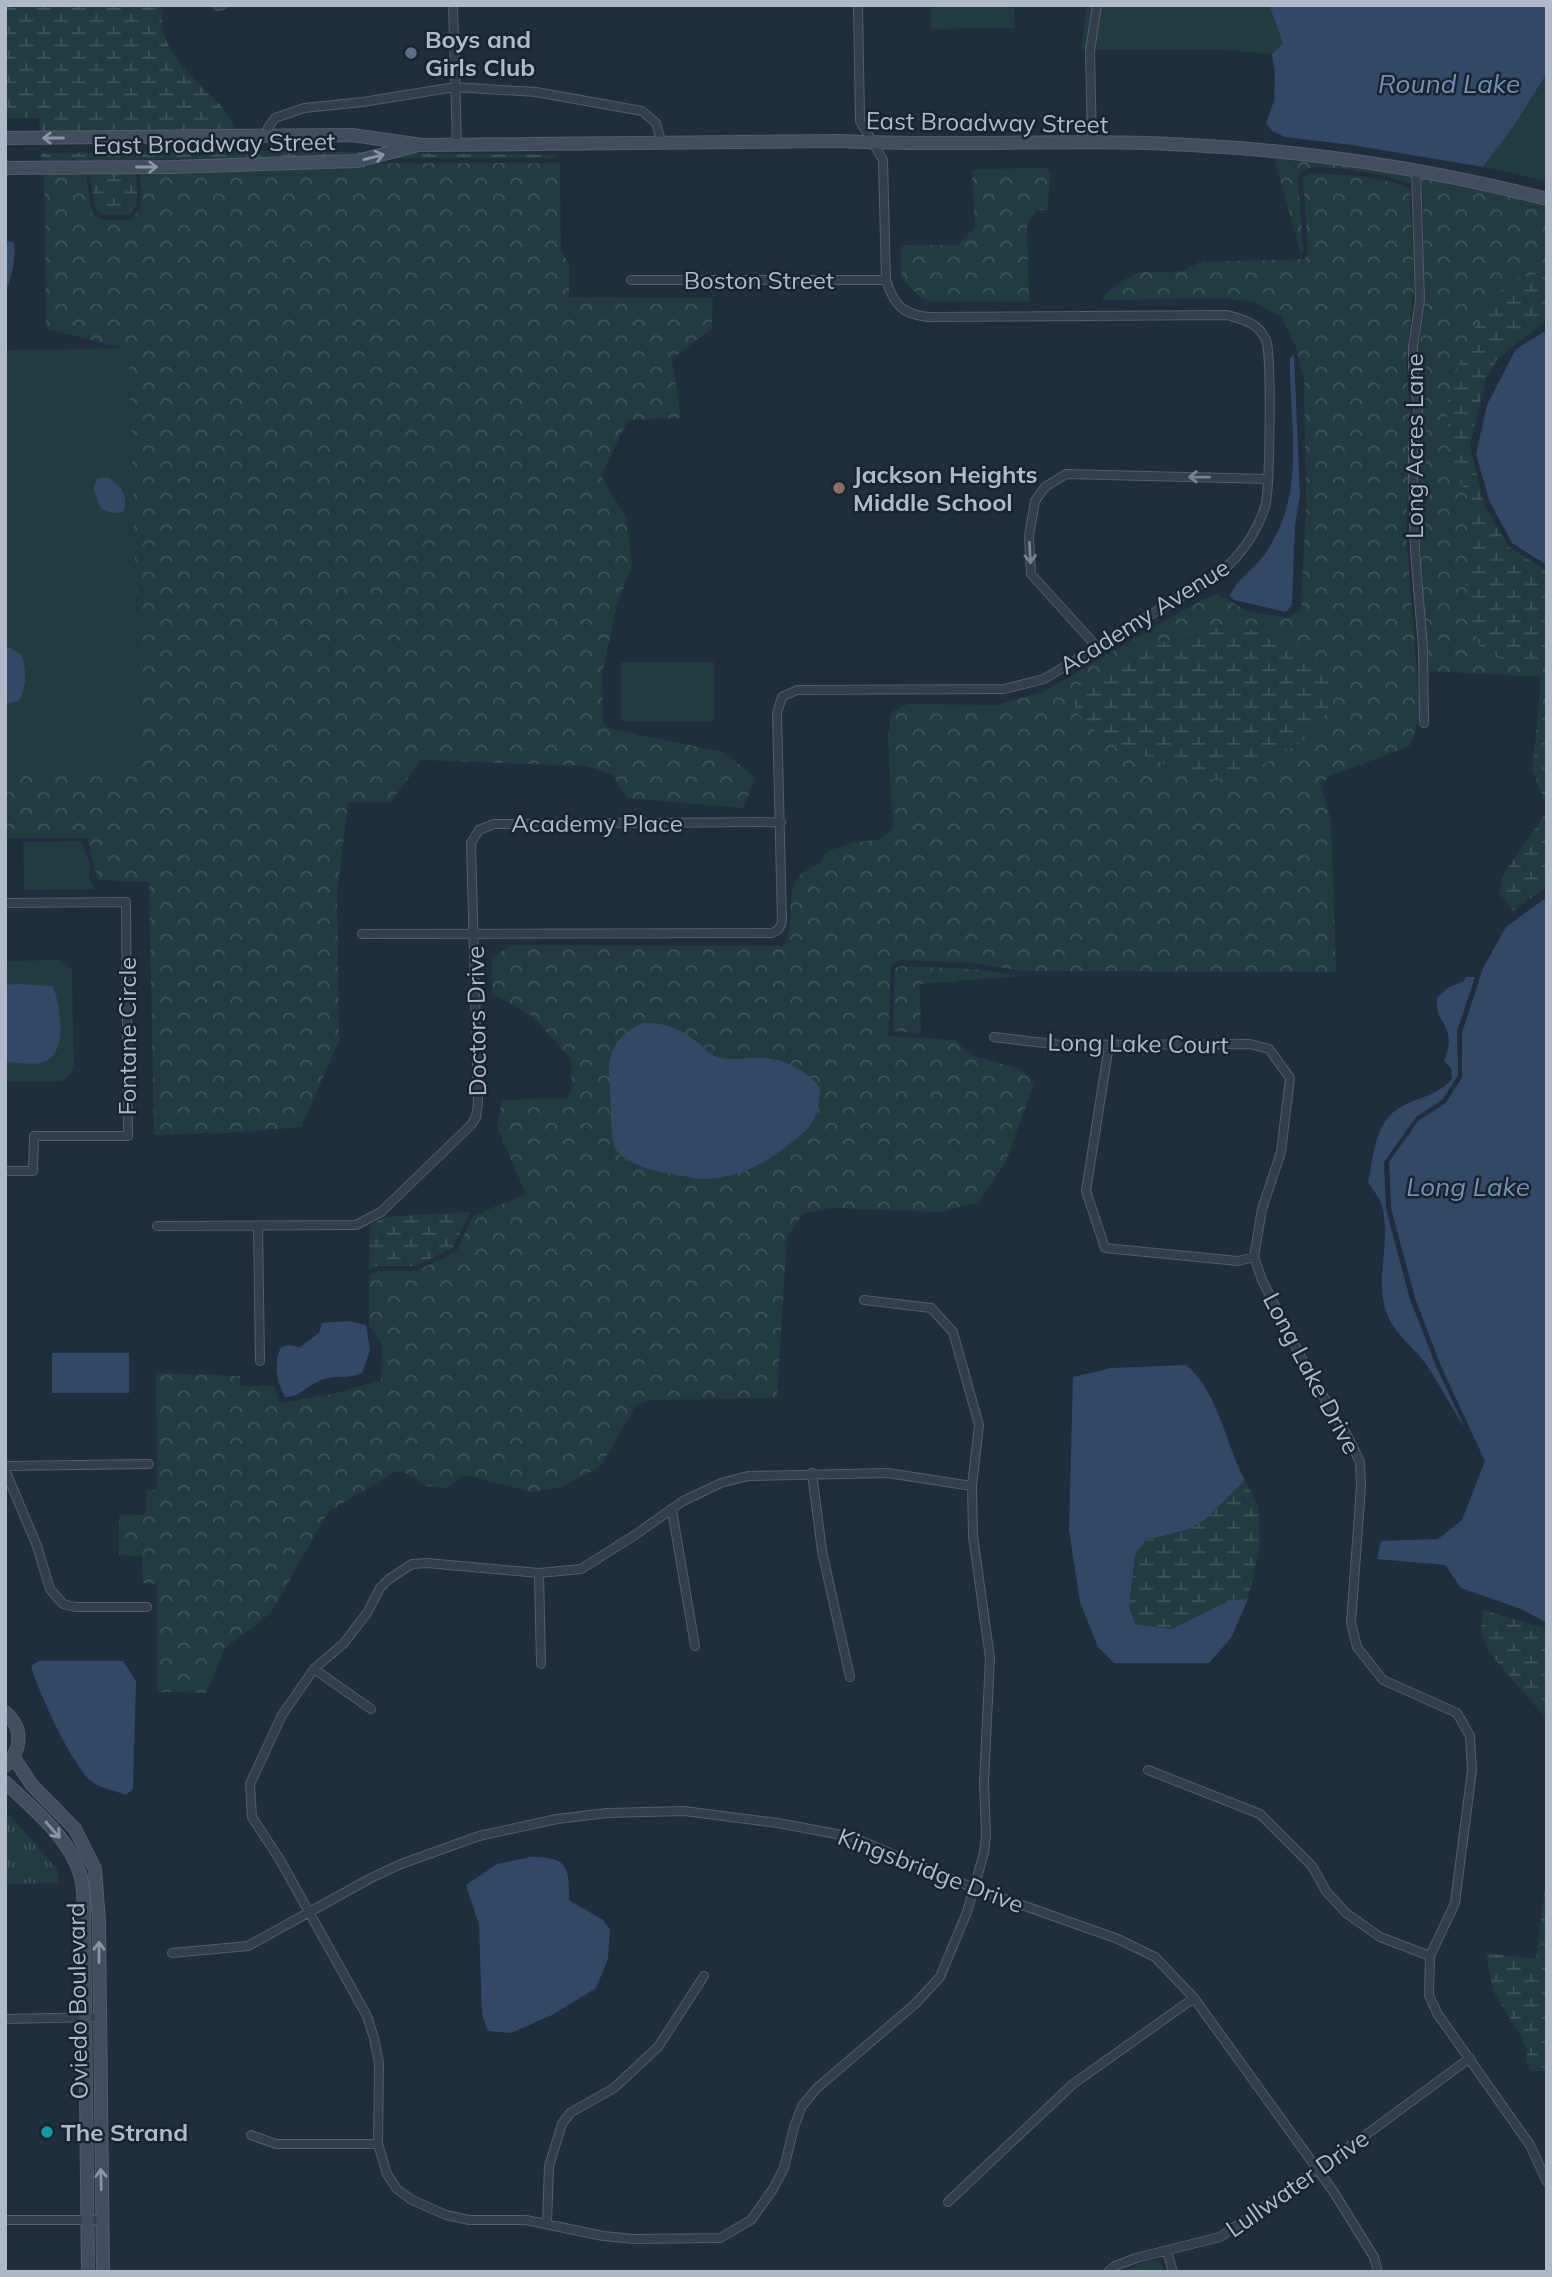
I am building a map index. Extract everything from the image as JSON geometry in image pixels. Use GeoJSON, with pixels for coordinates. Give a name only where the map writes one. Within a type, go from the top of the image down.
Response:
{"type":"FeatureCollection","features":[{"type":"Feature","properties":{"kind":"main road","name":"East Broadway Street"},"geometry":{"type":"LineString","coordinates":[[5,138],[352,135],[422,145],[840,141],[899,144],[1189,145],[1297,153],[1416,170],[1547,199]]}},
{"type":"Feature","properties":{"kind":"main road","name":"East Broadway Street"},"geometry":{"type":"LineString","coordinates":[[5,168],[171,167],[357,161],[422,145]]}},
{"type":"Feature","properties":{"kind":"main road"},"geometry":{"type":"LineString","coordinates":[[5,1712],[19,1731],[19,1745],[9,1762]]}},
{"type":"Feature","properties":{"kind":"main road","name":"Oviedo Boulevard"},"geometry":{"type":"LineString","coordinates":[[9,1762],[75,1829],[95,1869],[99,1921],[103,2272]]}},
{"type":"Feature","properties":{"kind":"main road","name":"Oviedo Boulevard"},"geometry":{"type":"LineString","coordinates":[[5,1782],[69,1850],[81,1875],[84,1912],[88,2272]]}},
{"type":"Feature","properties":{"kind":"street"},"geometry":{"type":"LineString","coordinates":[[453,5],[457,144]]}},
{"type":"Feature","properties":{"kind":"street","name":"Academy Avenue"},"geometry":{"type":"LineString","coordinates":[[781,822],[777,713],[782,697],[797,690],[1004,689],[1044,678],[1220,573],[1248,543],[1266,505],[1270,365],[1267,341],[1252,322],[1227,315],[929,317],[914,315],[902,309],[892,297],[886,280],[883,160],[860,121],[858,5]]}},
{"type":"Feature","properties":{"kind":"street"},"geometry":{"type":"LineString","coordinates":[[1092,144],[1090,51],[1097,5]]}},
{"type":"Feature","properties":{"kind":"street"},"geometry":{"type":"LineString","coordinates":[[268,136],[268,128],[275,118],[304,108],[363,102],[455,87],[536,92],[642,111],[656,124],[662,144]]}},
{"type":"Feature","properties":{"kind":"street","name":"Long Acres Lane"},"geometry":{"type":"LineString","coordinates":[[1416,170],[1420,300],[1413,347],[1418,410],[1413,445],[1424,723]]}},
{"type":"Feature","properties":{"kind":"street","name":"Boston Street"},"geometry":{"type":"LineString","coordinates":[[631,280],[886,280]]}},
{"type":"Feature","properties":{"kind":"street"},"geometry":{"type":"LineString","coordinates":[[1097,647],[1031,574],[1029,536],[1035,500],[1045,487],[1066,474],[1267,478]]}},
{"type":"Feature","properties":{"kind":"street","name":"Doctors Drive"},"geometry":{"type":"LineString","coordinates":[[157,1226],[356,1225],[368,1221],[381,1212],[476,1118],[478,1102],[473,935],[772,933],[779,929],[782,922],[781,822]]}},
{"type":"Feature","properties":{"kind":"street","name":"Academy Place"},"geometry":{"type":"LineString","coordinates":[[473,935],[471,843],[479,830],[494,824],[781,822]]}},
{"type":"Feature","properties":{"kind":"street","name":"Fontane Circle"},"geometry":{"type":"LineString","coordinates":[[5,903],[126,902],[128,1136],[34,1136],[33,1171],[5,1171]]}},
{"type":"Feature","properties":{"kind":"street"},"geometry":{"type":"LineString","coordinates":[[362,934],[473,935]]}},
{"type":"Feature","properties":{"kind":"street","name":"Long Lake Court"},"geometry":{"type":"LineString","coordinates":[[994,1037],[1061,1045],[1250,1044],[1269,1049],[1290,1077],[1281,1152],[1262,1209],[1254,1257]]}},
{"type":"Feature","properties":{"kind":"street"},"geometry":{"type":"LineString","coordinates":[[1109,1045],[1086,1191],[1105,1248],[1238,1261],[1254,1257]]}},
{"type":"Feature","properties":{"kind":"street"},"geometry":{"type":"LineString","coordinates":[[258,1226],[260,1361]]}},
{"type":"Feature","properties":{"kind":"street","name":"Long Lake Drive"},"geometry":{"type":"LineString","coordinates":[[1254,1257],[1262,1280],[1302,1359],[1360,1462],[1361,1487],[1351,1623],[1357,1647],[1383,1680],[1457,1713],[1470,1736],[1471,1780],[1454,1903],[1430,1956],[1429,1995],[1437,2013],[1530,2145],[1547,2182]]}},
{"type":"Feature","properties":{"kind":"street"},"geometry":{"type":"LineString","coordinates":[[864,1300],[931,1308],[953,1332],[979,1425],[972,1486],[973,1536],[990,1658],[984,1782],[986,1835],[984,1853],[967,1912],[940,1977],[915,2004],[817,2088],[802,2106],[784,2168],[773,2189],[751,2220],[720,2238],[634,2239],[603,2236],[526,2220],[470,2220],[446,2216],[425,2207],[397,2189],[387,2174],[378,2144],[379,2063],[367,2016],[252,1817],[250,1784],[282,1715],[314,1669],[344,1643],[367,1613],[380,1588],[389,1578],[412,1564],[539,1573],[581,1569],[683,1501],[721,1483],[748,1476],[888,1473],[972,1486]]}},
{"type":"Feature","properties":{"kind":"street"},"geometry":{"type":"LineString","coordinates":[[147,1607],[75,1607],[63,1604],[50,1589],[37,1546],[5,1468],[149,1464]]}},
{"type":"Feature","properties":{"kind":"street"},"geometry":{"type":"LineString","coordinates":[[812,1473],[822,1551],[850,1676]]}},
{"type":"Feature","properties":{"kind":"street"},"geometry":{"type":"LineString","coordinates":[[672,1510],[695,1646]]}},
{"type":"Feature","properties":{"kind":"street"},"geometry":{"type":"LineString","coordinates":[[539,1573],[541,1664]]}},
{"type":"Feature","properties":{"kind":"street"},"geometry":{"type":"LineString","coordinates":[[314,1669],[371,1709]]}},
{"type":"Feature","properties":{"kind":"street"},"geometry":{"type":"LineString","coordinates":[[1148,1770],[1260,1814],[1312,1866],[1326,1891],[1346,1913],[1380,1937],[1430,1956]]}},
{"type":"Feature","properties":{"kind":"street","name":"Kingsbridge Drive"},"geometry":{"type":"LineString","coordinates":[[172,1953],[248,1946],[371,1878],[440,1849],[479,1836],[557,1819],[684,1811],[817,1829],[852,1837],[974,1888],[1118,1939],[1155,1957],[1194,1998],[1317,2168],[1374,2257],[1378,2272]]}},
{"type":"Feature","properties":{"kind":"street"},"geometry":{"type":"LineString","coordinates":[[547,2224],[550,2166],[562,2124],[569,2113],[614,2088],[658,2047],[704,1976]]}},
{"type":"Feature","properties":{"kind":"street"},"geometry":{"type":"LineString","coordinates":[[948,2202],[1073,2084],[1194,1998]]}},
{"type":"Feature","properties":{"kind":"street"},"geometry":{"type":"LineString","coordinates":[[5,2019],[99,2017]]}},
{"type":"Feature","properties":{"kind":"street","name":"Lullwater Drive"},"geometry":{"type":"LineString","coordinates":[[1108,2272],[1115,2266],[1220,2237],[1470,2058]]}},
{"type":"Feature","properties":{"kind":"street"},"geometry":{"type":"LineString","coordinates":[[251,2135],[276,2144],[378,2144]]}},
{"type":"Feature","properties":{"kind":"street"},"geometry":{"type":"LineString","coordinates":[[5,2220],[102,2220]]}},
{"type":"Feature","properties":{"kind":"street"},"geometry":{"type":"LineString","coordinates":[[1167,2251],[1173,2272]]}},
{"type":"Feature","properties":{"kind":"green space"},"geometry":{"type":"Polygon","coordinates":[[[5,5],[164,5],[162,21],[170,48],[224,110],[240,139],[41,141],[39,118],[5,118],[5,5]]]}},
{"type":"Feature","properties":{"kind":"green space"},"geometry":{"type":"Polygon","coordinates":[[[931,5],[1014,5],[1015,28],[931,29],[931,5]]]}},
{"type":"Feature","properties":{"kind":"green space"},"geometry":{"type":"Polygon","coordinates":[[[1087,5],[1269,5],[1283,43],[1272,54],[1225,50],[1081,50],[1087,5]]]}},
{"type":"Feature","properties":{"kind":"green space"},"geometry":{"type":"Polygon","coordinates":[[[1547,73],[1547,181],[1483,167],[1514,126],[1547,73]]]}},
{"type":"Feature","properties":{"kind":"green space"},"geometry":{"type":"Polygon","coordinates":[[[274,151],[556,155],[556,158],[144,159],[137,169],[135,207],[129,215],[104,215],[96,210],[87,163],[73,159],[42,164],[41,153],[274,151]]]}},
{"type":"Feature","properties":{"kind":"green space"},"geometry":{"type":"Polygon","coordinates":[[[1274,158],[1411,176],[1411,184],[1347,169],[1321,167],[1305,170],[1298,178],[1301,254],[1274,158]]]}},
{"type":"Feature","properties":{"kind":"green space"},"geometry":{"type":"Polygon","coordinates":[[[560,163],[561,250],[569,264],[569,297],[713,298],[712,328],[672,359],[681,418],[628,420],[601,476],[626,517],[632,566],[617,604],[602,675],[603,724],[610,729],[724,752],[755,778],[743,808],[627,798],[612,774],[586,766],[421,760],[390,803],[348,802],[337,895],[339,1042],[301,1127],[154,1135],[149,882],[98,880],[87,838],[5,838],[5,768],[142,768],[128,349],[46,329],[44,169],[85,168],[92,213],[103,220],[131,220],[141,206],[140,174],[144,164],[560,163]]]}},
{"type":"Feature","properties":{"kind":"green space"},"geometry":{"type":"Polygon","coordinates":[[[1047,168],[1050,173],[1048,210],[1037,210],[1027,225],[1029,301],[933,302],[921,298],[901,278],[901,247],[958,245],[975,227],[972,171],[1047,168]]]}},
{"type":"Feature","properties":{"kind":"green space"},"geometry":{"type":"Polygon","coordinates":[[[1310,173],[1374,178],[1410,189],[1414,287],[1406,364],[1411,421],[1406,534],[1420,715],[1410,746],[1330,776],[1321,785],[1331,820],[1336,972],[1022,971],[974,963],[900,960],[891,965],[888,1036],[955,1040],[973,1056],[1021,1069],[1034,1083],[1006,1162],[979,1202],[941,1212],[832,1208],[803,1214],[787,1237],[777,1398],[652,1400],[636,1405],[600,1467],[561,1487],[532,1492],[464,1475],[447,1488],[426,1486],[408,1474],[396,1471],[328,1512],[271,1613],[225,1648],[206,1693],[157,1692],[157,1584],[143,1583],[142,1556],[119,1555],[119,1515],[143,1515],[146,1512],[146,1490],[155,1490],[157,1484],[156,1373],[240,1376],[240,1386],[274,1386],[280,1403],[333,1394],[381,1380],[382,1344],[369,1326],[369,1275],[377,1271],[416,1271],[456,1252],[473,1216],[526,1194],[497,1127],[502,1100],[566,1098],[572,1090],[571,1059],[532,1016],[492,993],[492,958],[511,945],[783,946],[788,935],[793,889],[806,870],[819,864],[826,852],[854,842],[879,840],[893,829],[888,741],[891,712],[908,704],[996,705],[1043,692],[1203,599],[1218,594],[1248,612],[1288,618],[1301,609],[1306,504],[1304,378],[1296,347],[1282,318],[1254,302],[1225,298],[1101,300],[1121,281],[1144,272],[1183,271],[1199,262],[1305,259],[1308,252],[1303,177],[1310,173]]]}},
{"type":"Feature","properties":{"kind":"green space"},"geometry":{"type":"Polygon","coordinates":[[[1422,178],[1547,205],[1547,272],[1517,279],[1476,325],[1451,384],[1447,408],[1450,466],[1471,500],[1473,548],[1466,583],[1481,650],[1503,660],[1547,667],[1547,713],[1538,713],[1541,677],[1429,671],[1420,550],[1419,445],[1423,410],[1419,347],[1425,300],[1422,178]]]}},
{"type":"Feature","properties":{"kind":"green space"},"geometry":{"type":"Polygon","coordinates":[[[1547,272],[1547,321],[1497,360],[1486,378],[1470,446],[1484,504],[1509,547],[1547,571],[1547,667],[1503,660],[1481,650],[1468,611],[1466,583],[1473,548],[1471,500],[1450,466],[1447,408],[1451,384],[1476,325],[1494,295],[1517,279],[1547,272]]]}},
{"type":"Feature","properties":{"kind":"green space"},"geometry":{"type":"Polygon","coordinates":[[[128,348],[142,769],[5,768],[5,350],[128,348]]]}},
{"type":"Feature","properties":{"kind":"green space"},"geometry":{"type":"Polygon","coordinates":[[[1233,626],[1279,636],[1312,654],[1329,680],[1328,711],[1308,738],[1273,759],[1233,779],[1204,781],[1101,737],[1076,712],[1073,689],[1145,649],[1197,630],[1233,626]]]}},
{"type":"Feature","properties":{"kind":"green space"},"geometry":{"type":"Polygon","coordinates":[[[621,662],[714,662],[714,721],[621,721],[621,662]]]}},
{"type":"Feature","properties":{"kind":"green space"},"geometry":{"type":"Polygon","coordinates":[[[1538,713],[1547,713],[1547,807],[1532,770],[1538,713]]]}},
{"type":"Feature","properties":{"kind":"green space"},"geometry":{"type":"Polygon","coordinates":[[[1547,812],[1547,886],[1513,911],[1499,893],[1504,873],[1547,812]]]}},
{"type":"Feature","properties":{"kind":"green space"},"geometry":{"type":"Polygon","coordinates":[[[81,841],[90,865],[89,879],[94,889],[24,890],[23,842],[81,841]]]}},
{"type":"Feature","properties":{"kind":"green space"},"geometry":{"type":"Polygon","coordinates":[[[61,960],[72,970],[74,1069],[63,1081],[5,1081],[5,961],[61,960]]]}},
{"type":"Feature","properties":{"kind":"green space"},"geometry":{"type":"Polygon","coordinates":[[[895,968],[973,969],[1022,976],[920,984],[921,1033],[893,1031],[895,968]]]}},
{"type":"Feature","properties":{"kind":"green space"},"geometry":{"type":"Polygon","coordinates":[[[470,1212],[453,1248],[415,1266],[377,1266],[369,1270],[370,1226],[384,1217],[470,1212]]]}},
{"type":"Feature","properties":{"kind":"green space"},"geometry":{"type":"Polygon","coordinates":[[[1245,1480],[1258,1505],[1260,1543],[1248,1599],[1229,1601],[1171,1629],[1134,1624],[1129,1607],[1134,1554],[1146,1540],[1190,1529],[1207,1518],[1245,1480]]]}},
{"type":"Feature","properties":{"kind":"green space"},"geometry":{"type":"Polygon","coordinates":[[[1483,1610],[1547,1629],[1547,1726],[1544,1716],[1488,1651],[1481,1631],[1483,1610]]]}},
{"type":"Feature","properties":{"kind":"green space"},"geometry":{"type":"Polygon","coordinates":[[[5,1810],[57,1869],[59,1883],[5,1884],[5,1810]]]}},
{"type":"Feature","properties":{"kind":"green space"},"geometry":{"type":"Polygon","coordinates":[[[1547,1869],[1547,2071],[1531,2071],[1526,2062],[1527,2052],[1520,2034],[1493,1991],[1486,1953],[1536,1959],[1547,1869]]]}},
{"type":"Feature","properties":{"kind":"green space"},"geometry":{"type":"Polygon","coordinates":[[[1146,2261],[1160,2262],[1166,2272],[1122,2272],[1146,2261]]]}},
{"type":"Feature","properties":{"kind":"water","name":"Round Lake"},"geometry":{"type":"Polygon","coordinates":[[[1269,5],[1547,5],[1547,73],[1514,126],[1483,167],[1352,145],[1285,137],[1272,131],[1266,123],[1274,101],[1272,54],[1283,43],[1269,5]]]}},
{"type":"Feature","properties":{"kind":"water"},"geometry":{"type":"Polygon","coordinates":[[[5,241],[14,242],[14,248],[13,268],[5,292],[5,241]]]}},
{"type":"Feature","properties":{"kind":"water"},"geometry":{"type":"Polygon","coordinates":[[[1547,330],[1547,565],[1512,543],[1489,500],[1476,454],[1487,405],[1516,349],[1547,330]]]}},
{"type":"Feature","properties":{"kind":"water"},"geometry":{"type":"Polygon","coordinates":[[[1294,355],[1300,495],[1295,525],[1292,605],[1286,612],[1234,600],[1230,596],[1239,581],[1266,553],[1286,511],[1293,468],[1290,358],[1294,355]]]}},
{"type":"Feature","properties":{"kind":"water"},"geometry":{"type":"Polygon","coordinates":[[[109,478],[121,488],[125,497],[123,512],[112,513],[101,509],[93,488],[97,479],[109,478]]]}},
{"type":"Feature","properties":{"kind":"water"},"geometry":{"type":"Polygon","coordinates":[[[6,646],[21,654],[25,678],[19,701],[5,704],[6,646]]]}},
{"type":"Feature","properties":{"kind":"water","name":"Long Lake"},"geometry":{"type":"Polygon","coordinates":[[[1547,897],[1547,1623],[1521,1609],[1461,1588],[1445,1565],[1377,1559],[1381,1541],[1438,1539],[1462,1520],[1485,1461],[1440,1364],[1415,1298],[1391,1208],[1389,1162],[1419,1120],[1446,1103],[1462,1077],[1462,1033],[1483,968],[1506,927],[1547,897]]]}},
{"type":"Feature","properties":{"kind":"water"},"geometry":{"type":"Polygon","coordinates":[[[1466,977],[1475,977],[1457,1031],[1458,1075],[1443,1099],[1416,1117],[1384,1162],[1386,1209],[1410,1299],[1436,1366],[1465,1428],[1425,1363],[1388,1316],[1382,1283],[1384,1219],[1381,1203],[1368,1182],[1376,1141],[1384,1122],[1399,1108],[1439,1090],[1452,1079],[1451,1068],[1444,1061],[1448,1049],[1448,1032],[1439,1014],[1437,998],[1449,987],[1463,982],[1466,977]]]}},
{"type":"Feature","properties":{"kind":"water"},"geometry":{"type":"Polygon","coordinates":[[[5,985],[53,986],[60,1016],[60,1039],[52,1057],[44,1062],[5,1062],[5,985]]]}},
{"type":"Feature","properties":{"kind":"water"},"geometry":{"type":"Polygon","coordinates":[[[643,1023],[666,1025],[679,1030],[715,1056],[727,1059],[772,1059],[795,1067],[809,1076],[820,1088],[816,1115],[807,1129],[773,1156],[742,1172],[706,1179],[635,1164],[614,1146],[609,1065],[618,1041],[643,1023]]]}},
{"type":"Feature","properties":{"kind":"water"},"geometry":{"type":"Polygon","coordinates":[[[350,1321],[366,1325],[370,1350],[362,1373],[324,1379],[294,1396],[285,1397],[277,1372],[281,1347],[300,1347],[319,1333],[322,1323],[350,1321]]]}},
{"type":"Feature","properties":{"kind":"water"},"geometry":{"type":"Polygon","coordinates":[[[52,1353],[129,1353],[129,1393],[52,1393],[52,1353]]]}},
{"type":"Feature","properties":{"kind":"water"},"geometry":{"type":"Polygon","coordinates":[[[1186,1365],[1197,1376],[1214,1404],[1245,1480],[1207,1518],[1190,1529],[1146,1540],[1135,1554],[1129,1607],[1135,1624],[1171,1629],[1229,1601],[1248,1599],[1231,1638],[1209,1663],[1114,1663],[1098,1647],[1080,1602],[1069,1530],[1073,1377],[1111,1368],[1186,1365]]]}},
{"type":"Feature","properties":{"kind":"water"},"geometry":{"type":"Polygon","coordinates":[[[39,1661],[123,1661],[136,1681],[133,1789],[126,1795],[95,1784],[77,1764],[58,1730],[35,1677],[31,1666],[39,1661]]]}},
{"type":"Feature","properties":{"kind":"water"},"geometry":{"type":"Polygon","coordinates":[[[531,1857],[553,1859],[564,1866],[567,1871],[569,1900],[603,1920],[610,1929],[608,1959],[596,1988],[552,2015],[511,2033],[488,2031],[482,2015],[479,1925],[466,1885],[497,1864],[531,1857]]]}},
{"type":"Feature","properties":{"kind":"place","name":"Boys and Girls Club"},"geometry":{"type":"Point","coordinates":[411,53]}},
{"type":"Feature","properties":{"kind":"place","name":"Jackson Heights Middle School"},"geometry":{"type":"Point","coordinates":[839,488]}},
{"type":"Feature","properties":{"kind":"place","name":"The Strand"},"geometry":{"type":"Point","coordinates":[47,2132]}}]}
